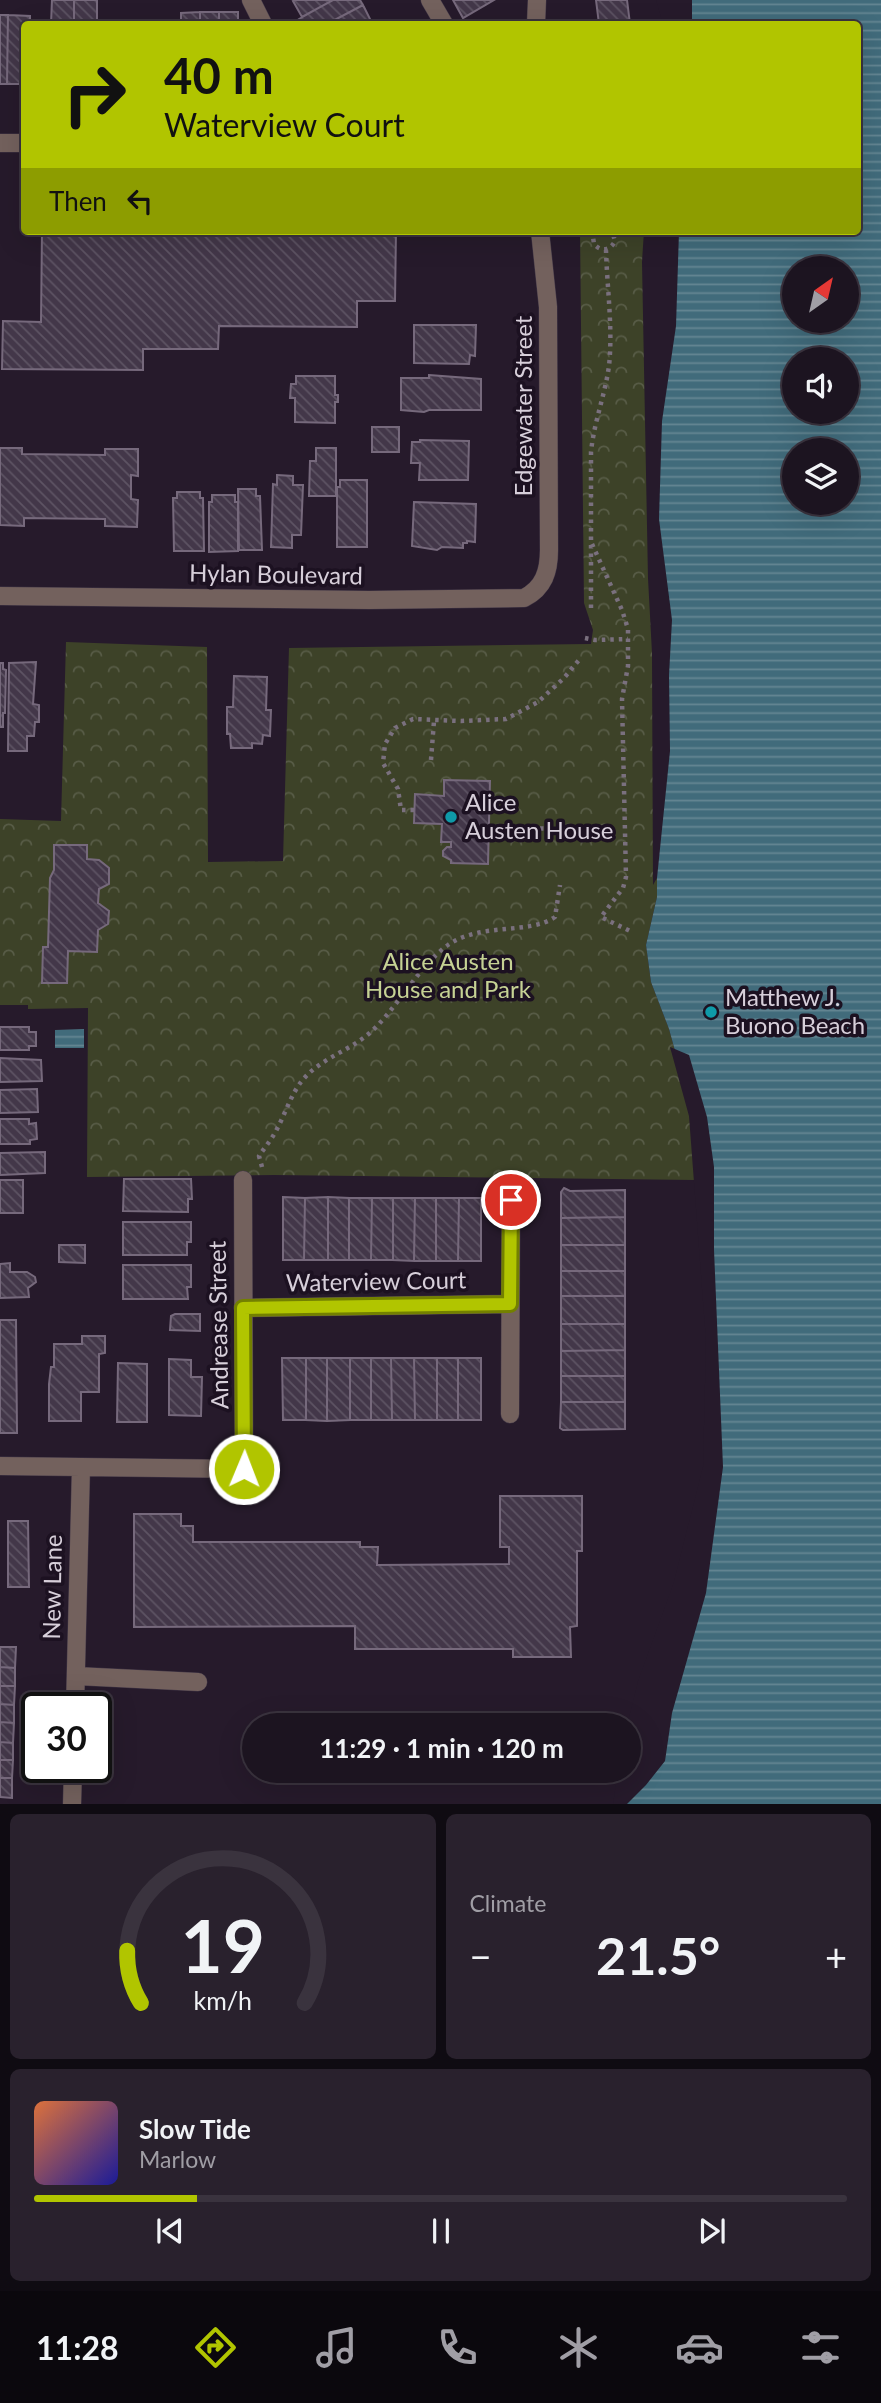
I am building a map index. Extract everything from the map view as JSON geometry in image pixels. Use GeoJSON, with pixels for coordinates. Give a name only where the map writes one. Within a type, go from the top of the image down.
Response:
{"type":"FeatureCollection","features":[{"type":"Feature","properties":{"kind":"street"},"geometry":{"type":"LineString","coordinates":[[251,0],[262,21]]}},
{"type":"Feature","properties":{"kind":"street"},"geometry":{"type":"LineString","coordinates":[[430,0],[442,21]]}},
{"type":"Feature","properties":{"kind":"street"},"geometry":{"type":"LineString","coordinates":[[536,21],[537,0]]}},
{"type":"Feature","properties":{"kind":"street"},"geometry":{"type":"LineString","coordinates":[[0,143],[21,143]]}},
{"type":"Feature","properties":{"kind":"street","name":"Edgewater Street"},"geometry":{"type":"LineString","coordinates":[[540,235],[548,307],[549,565],[544,581]]}},
{"type":"Feature","properties":{"kind":"street","name":"Hylan Boulevard"},"geometry":{"type":"LineString","coordinates":[[0,596],[502,599],[524,598],[534,594],[544,581]]}},
{"type":"Feature","properties":{"kind":"street","name":"Andrease Street"},"geometry":{"type":"LineString","coordinates":[[81,1466],[244,1469],[243,1180]]}},
{"type":"Feature","properties":{"kind":"street"},"geometry":{"type":"LineString","coordinates":[[510,1414],[511,1200]]}},
{"type":"Feature","properties":{"kind":"street","name":"Waterview Court"},"geometry":{"type":"LineString","coordinates":[[243,1308],[510,1304]]}},
{"type":"Feature","properties":{"kind":"street"},"geometry":{"type":"LineString","coordinates":[[0,1466],[81,1466]]}},
{"type":"Feature","properties":{"kind":"street","name":"New Lane"},"geometry":{"type":"LineString","coordinates":[[76,1692],[81,1466]]}},
{"type":"Feature","properties":{"kind":"street"},"geometry":{"type":"LineString","coordinates":[[76,1676],[198,1682]]}},
{"type":"Feature","properties":{"kind":"street"},"geometry":{"type":"LineString","coordinates":[[72,1804],[73,1783]]}},
{"type":"Feature","properties":{"kind":"path"},"geometry":{"type":"LineString","coordinates":[[594,235],[594,244],[599,249],[606,250],[615,241],[613,235]]}},
{"type":"Feature","properties":{"kind":"path"},"geometry":{"type":"LineString","coordinates":[[592,608],[590,452],[606,383],[610,342],[606,250]]}},
{"type":"Feature","properties":{"kind":"path"},"geometry":{"type":"LineString","coordinates":[[592,544],[622,610],[628,639],[628,666],[622,699],[626,877],[623,888],[601,917],[632,932]]}},
{"type":"Feature","properties":{"kind":"path"},"geometry":{"type":"LineString","coordinates":[[585,638],[628,639]]}},
{"type":"Feature","properties":{"kind":"path"},"geometry":{"type":"LineString","coordinates":[[414,810],[401,810],[398,789],[382,755],[388,737],[404,722],[413,719],[492,720],[516,715],[552,690],[579,660]]}},
{"type":"Feature","properties":{"kind":"path"},"geometry":{"type":"LineString","coordinates":[[430,760],[433,720]]}},
{"type":"Feature","properties":{"kind":"path"},"geometry":{"type":"LineString","coordinates":[[489,827],[592,830]]}},
{"type":"Feature","properties":{"kind":"path"},"geometry":{"type":"LineString","coordinates":[[262,1168],[259,1156],[276,1131],[299,1085],[313,1068],[367,1035],[449,944],[468,935],[494,928],[547,922],[555,917],[560,885]]}},
{"type":"Feature","properties":{"kind":"green space","name":"Alice Austen House and Park"},"geometry":{"type":"Polygon","coordinates":[[[580,235],[647,235],[657,897],[646,945],[651,982],[669,1029],[693,1116],[696,1180],[274,1175],[87,1177],[88,1008],[28,1009],[28,1005],[0,1005],[0,819],[61,821],[66,642],[207,647],[208,862],[283,861],[289,648],[591,644],[593,630],[584,603],[580,235]]]}},
{"type":"Feature","properties":{"kind":"water"},"geometry":{"type":"Polygon","coordinates":[[[660,0],[881,0],[881,1804],[614,1804],[623,1783],[641,1783],[641,1720],[706,1468],[709,1341],[693,1116],[669,1029],[651,982],[646,945],[657,897],[647,235],[861,235],[861,21],[665,21],[660,0]]]}},
{"type":"Feature","properties":{"kind":"water"},"geometry":{"type":"Polygon","coordinates":[[[84,1029],[84,1048],[55,1048],[55,1030],[84,1029]]]}},
{"type":"Feature","properties":{"kind":"pier"},"geometry":{"type":"Polygon","coordinates":[[[656,0],[692,0],[692,21],[662,21],[656,0]]]}},
{"type":"Feature","properties":{"kind":"pier"},"geometry":{"type":"Polygon","coordinates":[[[644,235],[679,235],[676,326],[662,421],[659,519],[672,620],[669,675],[670,751],[657,878],[653,885],[652,653],[642,262],[644,235]]]}},
{"type":"Feature","properties":{"kind":"pier"},"geometry":{"type":"Polygon","coordinates":[[[670,1047],[689,1055],[707,1117],[714,1167],[714,1250],[723,1467],[706,1593],[672,1713],[665,1761],[627,1804],[613,1804],[616,1783],[641,1783],[641,1713],[630,1713],[638,1681],[673,1585],[703,1467],[706,1341],[689,1116],[670,1047]]]}},
{"type":"Feature","properties":{"kind":"building"},"geometry":{"type":"Polygon","coordinates":[[[52,0],[74,0],[74,21],[51,21],[52,0]]]}},
{"type":"Feature","properties":{"kind":"building"},"geometry":{"type":"Polygon","coordinates":[[[74,0],[97,0],[97,21],[74,21],[74,0]]]}},
{"type":"Feature","properties":{"kind":"building"},"geometry":{"type":"Polygon","coordinates":[[[333,0],[302,17],[293,1],[333,0]]]}},
{"type":"Feature","properties":{"kind":"building"},"geometry":{"type":"Polygon","coordinates":[[[333,0],[360,0],[363,5],[333,21],[299,19],[333,0]]]}},
{"type":"Feature","properties":{"kind":"building"},"geometry":{"type":"Polygon","coordinates":[[[453,0],[494,0],[463,18],[453,0]]]}},
{"type":"Feature","properties":{"kind":"building"},"geometry":{"type":"Polygon","coordinates":[[[596,0],[627,0],[630,21],[599,21],[596,0]]]}},
{"type":"Feature","properties":{"kind":"building"},"geometry":{"type":"Polygon","coordinates":[[[363,5],[371,21],[333,21],[363,5]]]}},
{"type":"Feature","properties":{"kind":"building"},"geometry":{"type":"Polygon","coordinates":[[[200,12],[219,12],[219,21],[200,21],[200,12]]]}},
{"type":"Feature","properties":{"kind":"building"},"geometry":{"type":"Polygon","coordinates":[[[200,12],[200,21],[181,21],[181,13],[200,12]]]}},
{"type":"Feature","properties":{"kind":"building"},"geometry":{"type":"Polygon","coordinates":[[[219,12],[238,12],[238,21],[219,21],[219,12]]]}},
{"type":"Feature","properties":{"kind":"building"},"geometry":{"type":"Polygon","coordinates":[[[0,15],[8,15],[7,84],[0,84],[0,15]]]}},
{"type":"Feature","properties":{"kind":"building"},"geometry":{"type":"Polygon","coordinates":[[[8,15],[30,16],[30,21],[21,21],[21,84],[7,84],[8,15]]]}},
{"type":"Feature","properties":{"kind":"building"},"geometry":{"type":"Polygon","coordinates":[[[42,235],[396,235],[395,301],[357,301],[357,327],[219,326],[218,349],[143,349],[143,370],[2,369],[3,321],[41,322],[42,235]]]}},
{"type":"Feature","properties":{"kind":"building"},"geometry":{"type":"Polygon","coordinates":[[[414,325],[476,325],[475,356],[470,355],[469,364],[414,363],[414,325]]]}},
{"type":"Feature","properties":{"kind":"building"},"geometry":{"type":"Polygon","coordinates":[[[429,375],[481,379],[481,410],[401,410],[401,378],[429,378],[429,375]]]}},
{"type":"Feature","properties":{"kind":"building"},"geometry":{"type":"Polygon","coordinates":[[[296,376],[335,376],[335,395],[338,395],[338,402],[335,402],[335,423],[295,422],[295,398],[290,398],[291,384],[296,384],[296,376]]]}},
{"type":"Feature","properties":{"kind":"building"},"geometry":{"type":"Polygon","coordinates":[[[372,427],[399,427],[399,452],[372,452],[372,427]]]}},
{"type":"Feature","properties":{"kind":"building"},"geometry":{"type":"Polygon","coordinates":[[[469,441],[468,480],[419,480],[420,463],[411,463],[412,442],[469,441]]]}},
{"type":"Feature","properties":{"kind":"building"},"geometry":{"type":"Polygon","coordinates":[[[0,448],[22,448],[22,454],[105,455],[105,449],[138,449],[138,476],[131,475],[131,499],[138,500],[137,527],[105,526],[105,519],[24,518],[24,526],[0,525],[0,448]]]}},
{"type":"Feature","properties":{"kind":"building"},"geometry":{"type":"Polygon","coordinates":[[[316,448],[336,448],[336,496],[309,496],[310,461],[316,461],[316,448]]]}},
{"type":"Feature","properties":{"kind":"building"},"geometry":{"type":"Polygon","coordinates":[[[277,475],[293,476],[293,485],[303,485],[301,535],[292,535],[292,548],[271,547],[273,484],[277,485],[277,475]]]}},
{"type":"Feature","properties":{"kind":"building"},"geometry":{"type":"Polygon","coordinates":[[[340,480],[367,480],[367,547],[337,547],[337,487],[340,487],[340,480]]]}},
{"type":"Feature","properties":{"kind":"building"},"geometry":{"type":"Polygon","coordinates":[[[238,489],[256,489],[256,496],[260,496],[262,550],[239,550],[238,489]]]}},
{"type":"Feature","properties":{"kind":"building"},"geometry":{"type":"Polygon","coordinates":[[[177,492],[200,492],[200,498],[203,498],[204,551],[174,551],[173,498],[177,498],[177,492]]]}},
{"type":"Feature","properties":{"kind":"building"},"geometry":{"type":"Polygon","coordinates":[[[212,495],[235,495],[235,502],[238,502],[238,551],[209,552],[209,502],[212,502],[212,495]]]}},
{"type":"Feature","properties":{"kind":"building"},"geometry":{"type":"Polygon","coordinates":[[[414,502],[476,504],[475,542],[463,543],[463,548],[442,547],[437,550],[412,546],[414,502]]]}},
{"type":"Feature","properties":{"kind":"building"},"geometry":{"type":"Polygon","coordinates":[[[36,662],[33,704],[39,705],[39,722],[35,722],[34,736],[27,736],[27,751],[8,751],[9,663],[36,662]]]}},
{"type":"Feature","properties":{"kind":"building"},"geometry":{"type":"Polygon","coordinates":[[[0,663],[3,663],[3,669],[6,670],[3,727],[0,727],[0,663]]]}},
{"type":"Feature","properties":{"kind":"building"},"geometry":{"type":"Polygon","coordinates":[[[234,676],[267,677],[266,710],[271,710],[270,736],[263,735],[262,744],[252,743],[252,748],[231,748],[230,734],[227,734],[227,707],[233,707],[234,676]]]}},
{"type":"Feature","properties":{"kind":"building","name":"Alice Austen House"},"geometry":{"type":"Polygon","coordinates":[[[444,780],[490,781],[488,864],[451,863],[451,860],[443,856],[443,851],[451,847],[451,842],[441,842],[442,824],[414,823],[415,794],[444,796],[444,780]]]}},
{"type":"Feature","properties":{"kind":"building"},"geometry":{"type":"Polygon","coordinates":[[[54,845],[87,845],[87,859],[99,860],[109,868],[109,884],[99,889],[98,903],[109,911],[108,924],[98,930],[97,952],[68,951],[67,983],[42,983],[43,947],[48,947],[54,845]]]}},
{"type":"Feature","properties":{"kind":"building"},"geometry":{"type":"Polygon","coordinates":[[[0,1027],[29,1027],[29,1032],[36,1032],[36,1046],[29,1046],[29,1050],[0,1050],[0,1027]]]}},
{"type":"Feature","properties":{"kind":"building"},"geometry":{"type":"Polygon","coordinates":[[[0,1058],[41,1060],[42,1081],[0,1082],[0,1058]]]}},
{"type":"Feature","properties":{"kind":"building"},"geometry":{"type":"Polygon","coordinates":[[[37,1089],[38,1112],[0,1113],[0,1090],[37,1089]]]}},
{"type":"Feature","properties":{"kind":"building"},"geometry":{"type":"Polygon","coordinates":[[[0,1119],[29,1119],[29,1124],[36,1123],[37,1139],[30,1140],[30,1144],[0,1144],[0,1119]]]}},
{"type":"Feature","properties":{"kind":"building"},"geometry":{"type":"Polygon","coordinates":[[[45,1152],[45,1173],[0,1175],[0,1153],[45,1152]]]}},
{"type":"Feature","properties":{"kind":"building"},"geometry":{"type":"Polygon","coordinates":[[[124,1179],[191,1179],[192,1199],[188,1199],[188,1212],[123,1211],[124,1179]]]}},
{"type":"Feature","properties":{"kind":"building"},"geometry":{"type":"Polygon","coordinates":[[[0,1180],[23,1180],[23,1213],[0,1213],[0,1180]]]}},
{"type":"Feature","properties":{"kind":"building"},"geometry":{"type":"Polygon","coordinates":[[[564,1188],[570,1191],[625,1190],[625,1217],[561,1218],[561,1192],[564,1188]]]}},
{"type":"Feature","properties":{"kind":"building"},"geometry":{"type":"Polygon","coordinates":[[[283,1197],[305,1198],[304,1260],[283,1260],[283,1197]]]}},
{"type":"Feature","properties":{"kind":"building"},"geometry":{"type":"Polygon","coordinates":[[[328,1197],[328,1260],[304,1260],[305,1198],[328,1197]]]}},
{"type":"Feature","properties":{"kind":"building"},"geometry":{"type":"Polygon","coordinates":[[[328,1197],[349,1198],[349,1260],[328,1260],[328,1197]]]}},
{"type":"Feature","properties":{"kind":"building"},"geometry":{"type":"Polygon","coordinates":[[[349,1198],[372,1198],[371,1260],[349,1260],[349,1198]]]}},
{"type":"Feature","properties":{"kind":"building"},"geometry":{"type":"Polygon","coordinates":[[[372,1198],[393,1198],[393,1260],[371,1260],[372,1198]]]}},
{"type":"Feature","properties":{"kind":"building"},"geometry":{"type":"Polygon","coordinates":[[[393,1198],[415,1198],[414,1261],[393,1260],[393,1198]]]}},
{"type":"Feature","properties":{"kind":"building"},"geometry":{"type":"Polygon","coordinates":[[[415,1198],[436,1198],[436,1261],[414,1261],[415,1198]]]}},
{"type":"Feature","properties":{"kind":"building"},"geometry":{"type":"Polygon","coordinates":[[[436,1198],[459,1198],[458,1261],[436,1261],[436,1198]]]}},
{"type":"Feature","properties":{"kind":"building"},"geometry":{"type":"Polygon","coordinates":[[[459,1198],[481,1198],[481,1261],[458,1261],[459,1198]]]}},
{"type":"Feature","properties":{"kind":"building"},"geometry":{"type":"Polygon","coordinates":[[[625,1217],[625,1245],[561,1245],[561,1218],[625,1217]]]}},
{"type":"Feature","properties":{"kind":"building"},"geometry":{"type":"Polygon","coordinates":[[[123,1222],[191,1222],[191,1242],[187,1242],[187,1255],[123,1255],[123,1222]]]}},
{"type":"Feature","properties":{"kind":"building"},"geometry":{"type":"Polygon","coordinates":[[[59,1245],[85,1245],[85,1263],[59,1262],[59,1245]]]}},
{"type":"Feature","properties":{"kind":"building"},"geometry":{"type":"Polygon","coordinates":[[[561,1245],[625,1245],[625,1271],[561,1271],[561,1245]]]}},
{"type":"Feature","properties":{"kind":"building"},"geometry":{"type":"Polygon","coordinates":[[[10,1263],[10,1272],[27,1272],[35,1277],[36,1282],[28,1288],[29,1297],[0,1298],[0,1264],[10,1263]]]}},
{"type":"Feature","properties":{"kind":"building"},"geometry":{"type":"Polygon","coordinates":[[[123,1265],[191,1265],[188,1299],[123,1299],[123,1265]]]}},
{"type":"Feature","properties":{"kind":"building"},"geometry":{"type":"Polygon","coordinates":[[[561,1271],[625,1271],[625,1296],[561,1296],[561,1271]]]}},
{"type":"Feature","properties":{"kind":"building"},"geometry":{"type":"Polygon","coordinates":[[[561,1296],[625,1296],[625,1324],[561,1324],[561,1296]]]}},
{"type":"Feature","properties":{"kind":"building"},"geometry":{"type":"Polygon","coordinates":[[[200,1314],[200,1331],[170,1330],[171,1316],[200,1314]]]}},
{"type":"Feature","properties":{"kind":"building"},"geometry":{"type":"Polygon","coordinates":[[[0,1320],[16,1320],[17,1433],[0,1433],[0,1320]]]}},
{"type":"Feature","properties":{"kind":"building"},"geometry":{"type":"Polygon","coordinates":[[[561,1324],[625,1324],[625,1350],[561,1351],[561,1324]]]}},
{"type":"Feature","properties":{"kind":"building"},"geometry":{"type":"Polygon","coordinates":[[[82,1336],[105,1336],[105,1353],[99,1354],[99,1392],[81,1392],[81,1421],[49,1421],[49,1384],[51,1367],[54,1367],[54,1344],[82,1344],[82,1336]]]}},
{"type":"Feature","properties":{"kind":"building"},"geometry":{"type":"Polygon","coordinates":[[[625,1350],[625,1376],[561,1376],[561,1351],[625,1350]]]}},
{"type":"Feature","properties":{"kind":"building"},"geometry":{"type":"Polygon","coordinates":[[[282,1358],[306,1358],[306,1420],[283,1420],[282,1358]]]}},
{"type":"Feature","properties":{"kind":"building"},"geometry":{"type":"Polygon","coordinates":[[[306,1358],[327,1358],[327,1421],[306,1420],[306,1358]]]}},
{"type":"Feature","properties":{"kind":"building"},"geometry":{"type":"Polygon","coordinates":[[[327,1358],[350,1358],[350,1420],[327,1421],[327,1358]]]}},
{"type":"Feature","properties":{"kind":"building"},"geometry":{"type":"Polygon","coordinates":[[[350,1358],[371,1358],[371,1420],[350,1420],[350,1358]]]}},
{"type":"Feature","properties":{"kind":"building"},"geometry":{"type":"Polygon","coordinates":[[[371,1358],[391,1358],[392,1420],[371,1420],[371,1358]]]}},
{"type":"Feature","properties":{"kind":"building"},"geometry":{"type":"Polygon","coordinates":[[[391,1358],[414,1358],[415,1420],[392,1420],[391,1358]]]}},
{"type":"Feature","properties":{"kind":"building"},"geometry":{"type":"Polygon","coordinates":[[[414,1358],[437,1358],[437,1420],[415,1420],[414,1358]]]}},
{"type":"Feature","properties":{"kind":"building"},"geometry":{"type":"Polygon","coordinates":[[[437,1358],[458,1358],[458,1420],[437,1420],[437,1358]]]}},
{"type":"Feature","properties":{"kind":"building"},"geometry":{"type":"Polygon","coordinates":[[[458,1358],[481,1358],[481,1420],[458,1420],[458,1358]]]}},
{"type":"Feature","properties":{"kind":"building"},"geometry":{"type":"Polygon","coordinates":[[[169,1359],[191,1360],[191,1377],[202,1377],[201,1416],[169,1415],[169,1359]]]}},
{"type":"Feature","properties":{"kind":"building"},"geometry":{"type":"Polygon","coordinates":[[[118,1363],[147,1364],[147,1422],[117,1422],[118,1363]]]}},
{"type":"Feature","properties":{"kind":"building"},"geometry":{"type":"Polygon","coordinates":[[[561,1376],[625,1376],[625,1402],[561,1402],[561,1376]]]}},
{"type":"Feature","properties":{"kind":"building"},"geometry":{"type":"Polygon","coordinates":[[[561,1402],[625,1402],[625,1429],[563,1430],[560,1428],[561,1402]]]}},
{"type":"Feature","properties":{"kind":"building"},"geometry":{"type":"Polygon","coordinates":[[[500,1496],[582,1496],[582,1551],[577,1551],[577,1626],[570,1627],[571,1657],[513,1657],[513,1649],[355,1649],[355,1626],[134,1627],[134,1514],[181,1514],[181,1526],[193,1526],[193,1542],[360,1542],[360,1547],[378,1547],[377,1565],[509,1564],[509,1547],[500,1547],[500,1496]]]}},
{"type":"Feature","properties":{"kind":"building"},"geometry":{"type":"Polygon","coordinates":[[[8,1521],[28,1521],[29,1587],[8,1587],[8,1521]]]}},
{"type":"Feature","properties":{"kind":"building"},"geometry":{"type":"Polygon","coordinates":[[[0,1647],[16,1647],[15,1668],[0,1667],[0,1647]]]}},
{"type":"Feature","properties":{"kind":"building"},"geometry":{"type":"Polygon","coordinates":[[[0,1667],[15,1668],[15,1686],[0,1686],[0,1667]]]}},
{"type":"Feature","properties":{"kind":"building"},"geometry":{"type":"Polygon","coordinates":[[[0,1686],[15,1686],[14,1705],[0,1704],[0,1686]]]}},
{"type":"Feature","properties":{"kind":"building"},"geometry":{"type":"Polygon","coordinates":[[[0,1704],[14,1705],[14,1723],[0,1722],[0,1704]]]}},
{"type":"Feature","properties":{"kind":"building"},"geometry":{"type":"Polygon","coordinates":[[[0,1722],[14,1723],[13,1743],[0,1742],[0,1722]]]}},
{"type":"Feature","properties":{"kind":"building"},"geometry":{"type":"Polygon","coordinates":[[[0,1742],[13,1743],[13,1760],[0,1760],[0,1742]]]}},
{"type":"Feature","properties":{"kind":"building"},"geometry":{"type":"Polygon","coordinates":[[[0,1760],[13,1760],[12,1778],[0,1778],[0,1760]]]}},
{"type":"Feature","properties":{"kind":"building"},"geometry":{"type":"Polygon","coordinates":[[[0,1778],[12,1778],[12,1798],[0,1797],[0,1778]]]}},
{"type":"Feature","properties":{"kind":"place","name":"Alice Austen House"},"geometry":{"type":"Point","coordinates":[451,817]}},
{"type":"Feature","properties":{"kind":"place","name":"Matthew J. Buono Beach"},"geometry":{"type":"Point","coordinates":[711,1012]}},
{"type":"Feature","properties":{"kind":"route"},"geometry":{"type":"LineString","coordinates":[[244,1469],[243,1308],[510,1304],[511,1200]]}}]}
